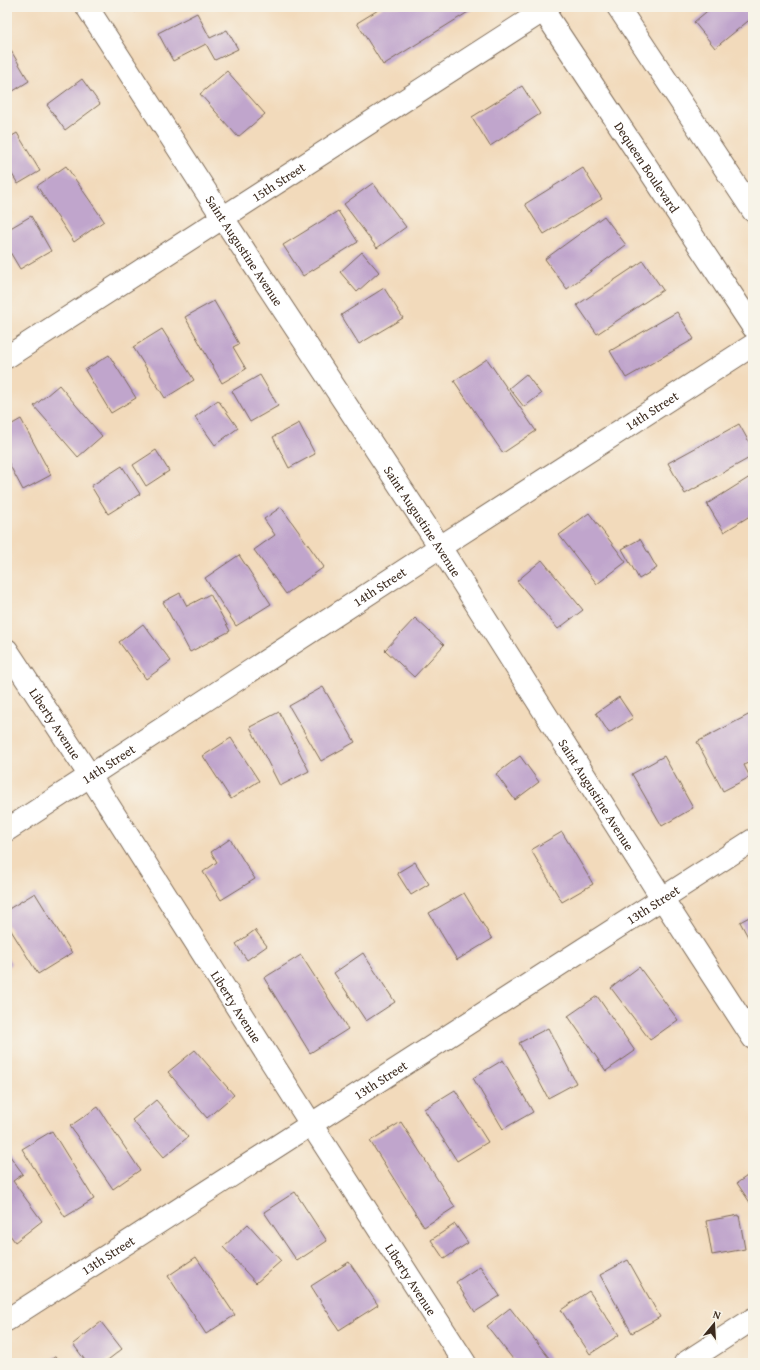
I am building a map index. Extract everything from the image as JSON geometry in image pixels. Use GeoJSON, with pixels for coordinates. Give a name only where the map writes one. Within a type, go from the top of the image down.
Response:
{"type":"FeatureCollection","features":[{"type":"Feature","properties":{"kind":"street","name":"Saint Augustine Avenue"},"geometry":{"type":"LineString","coordinates":[[87,7],[223,218],[440,547],[662,898],[753,1038]]}},
{"type":"Feature","properties":{"kind":"street"},"geometry":{"type":"LineString","coordinates":[[618,7],[753,211]]}},
{"type":"Feature","properties":{"kind":"street","name":"15th Street"},"geometry":{"type":"LineString","coordinates":[[7,357],[545,8]]}},
{"type":"Feature","properties":{"kind":"street","name":"Dequeen Boulevard"},"geometry":{"type":"LineString","coordinates":[[545,8],[753,327]]}},
{"type":"Feature","properties":{"kind":"street","name":"14th Street"},"geometry":{"type":"LineString","coordinates":[[7,830],[440,547],[753,345]]}},
{"type":"Feature","properties":{"kind":"street","name":"Liberty Avenue"},"geometry":{"type":"LineString","coordinates":[[7,650],[90,776],[465,1363]]}},
{"type":"Feature","properties":{"kind":"street","name":"13th Street"},"geometry":{"type":"LineString","coordinates":[[7,1320],[753,840]]}},
{"type":"Feature","properties":{"kind":"street"},"geometry":{"type":"LineString","coordinates":[[685,1363],[753,1319]]}},
{"type":"Feature","properties":{"kind":"building"},"geometry":{"type":"Polygon","coordinates":[[[132,7],[143,7],[135,12],[132,7]]]}},
{"type":"Feature","properties":{"kind":"building"},"geometry":{"type":"Polygon","coordinates":[[[383,7],[471,7],[473,9],[383,65],[357,23],[383,7]]]}},
{"type":"Feature","properties":{"kind":"building"},"geometry":{"type":"Polygon","coordinates":[[[712,7],[753,7],[753,17],[715,48],[694,22],[712,7]]]}},
{"type":"Feature","properties":{"kind":"building"},"geometry":{"type":"Polygon","coordinates":[[[197,13],[210,38],[227,30],[238,49],[215,60],[206,44],[173,61],[158,33],[197,13]]]}},
{"type":"Feature","properties":{"kind":"building"},"geometry":{"type":"Polygon","coordinates":[[[7,44],[29,81],[7,95],[7,44]]]}},
{"type":"Feature","properties":{"kind":"building"},"geometry":{"type":"Polygon","coordinates":[[[227,71],[265,114],[238,137],[200,94],[227,71]]]}},
{"type":"Feature","properties":{"kind":"building"},"geometry":{"type":"Polygon","coordinates":[[[82,79],[100,104],[65,130],[47,105],[82,79]]]}},
{"type":"Feature","properties":{"kind":"building"},"geometry":{"type":"Polygon","coordinates":[[[522,86],[540,114],[490,146],[472,117],[522,86]]]}},
{"type":"Feature","properties":{"kind":"building"},"geometry":{"type":"Polygon","coordinates":[[[17,133],[40,171],[18,184],[7,166],[7,139],[17,133]]]}},
{"type":"Feature","properties":{"kind":"building"},"geometry":{"type":"Polygon","coordinates":[[[66,166],[104,221],[74,242],[37,186],[66,166]]]}},
{"type":"Feature","properties":{"kind":"building"},"geometry":{"type":"Polygon","coordinates":[[[583,168],[602,199],[544,234],[525,204],[583,168]]]}},
{"type":"Feature","properties":{"kind":"building"},"geometry":{"type":"Polygon","coordinates":[[[373,183],[406,227],[377,248],[344,204],[373,183]]]}},
{"type":"Feature","properties":{"kind":"building"},"geometry":{"type":"Polygon","coordinates":[[[338,211],[358,242],[303,276],[283,245],[338,211]]]}},
{"type":"Feature","properties":{"kind":"building"},"geometry":{"type":"Polygon","coordinates":[[[31,216],[51,251],[20,269],[7,247],[7,230],[31,216]]]}},
{"type":"Feature","properties":{"kind":"building"},"geometry":{"type":"Polygon","coordinates":[[[604,216],[626,245],[567,289],[545,259],[604,216]]]}},
{"type":"Feature","properties":{"kind":"building"},"geometry":{"type":"Polygon","coordinates":[[[362,252],[379,272],[357,292],[340,272],[362,252]]]}},
{"type":"Feature","properties":{"kind":"building"},"geometry":{"type":"Polygon","coordinates":[[[643,261],[663,290],[597,334],[577,305],[643,261]]]}},
{"type":"Feature","properties":{"kind":"building"},"geometry":{"type":"Polygon","coordinates":[[[384,288],[403,318],[359,344],[341,315],[384,288]]]}},
{"type":"Feature","properties":{"kind":"building"},"geometry":{"type":"Polygon","coordinates":[[[214,301],[239,344],[233,347],[246,369],[222,383],[185,317],[214,301]]]}},
{"type":"Feature","properties":{"kind":"building"},"geometry":{"type":"Polygon","coordinates":[[[677,312],[694,339],[626,378],[610,351],[677,312]]]}},
{"type":"Feature","properties":{"kind":"building"},"geometry":{"type":"Polygon","coordinates":[[[162,329],[194,380],[165,398],[133,347],[162,329]]]}},
{"type":"Feature","properties":{"kind":"building"},"geometry":{"type":"Polygon","coordinates":[[[109,355],[136,398],[111,413],[85,370],[109,355]]]}},
{"type":"Feature","properties":{"kind":"building"},"geometry":{"type":"Polygon","coordinates":[[[487,359],[536,431],[503,453],[454,381],[487,359]]]}},
{"type":"Feature","properties":{"kind":"building"},"geometry":{"type":"Polygon","coordinates":[[[526,374],[541,394],[524,407],[509,388],[526,374]]]}},
{"type":"Feature","properties":{"kind":"building"},"geometry":{"type":"Polygon","coordinates":[[[260,375],[278,406],[250,422],[232,391],[260,375]]]}},
{"type":"Feature","properties":{"kind":"building"},"geometry":{"type":"Polygon","coordinates":[[[59,385],[102,436],[78,457],[34,406],[59,385]]]}},
{"type":"Feature","properties":{"kind":"building"},"geometry":{"type":"Polygon","coordinates":[[[218,400],[238,428],[215,445],[195,417],[218,400]]]}},
{"type":"Feature","properties":{"kind":"building"},"geometry":{"type":"Polygon","coordinates":[[[21,419],[51,475],[23,490],[7,460],[7,427],[21,419]]]}},
{"type":"Feature","properties":{"kind":"building"},"geometry":{"type":"Polygon","coordinates":[[[299,423],[315,454],[289,468],[273,437],[299,423]]]}},
{"type":"Feature","properties":{"kind":"building"},"geometry":{"type":"Polygon","coordinates":[[[739,424],[753,449],[753,456],[685,494],[668,463],[739,424]]]}},
{"type":"Feature","properties":{"kind":"building"},"geometry":{"type":"Polygon","coordinates":[[[156,450],[169,471],[146,486],[133,465],[156,450]]]}},
{"type":"Feature","properties":{"kind":"building"},"geometry":{"type":"Polygon","coordinates":[[[122,466],[140,494],[108,514],[91,486],[122,466]]]}},
{"type":"Feature","properties":{"kind":"building"},"geometry":{"type":"Polygon","coordinates":[[[753,475],[753,514],[724,532],[707,504],[753,475]]]}},
{"type":"Feature","properties":{"kind":"building"},"geometry":{"type":"Polygon","coordinates":[[[281,507],[324,567],[286,594],[254,550],[275,535],[264,519],[281,507]]]}},
{"type":"Feature","properties":{"kind":"building"},"geometry":{"type":"Polygon","coordinates":[[[589,513],[626,562],[597,584],[559,535],[589,513]]]}},
{"type":"Feature","properties":{"kind":"building"},"geometry":{"type":"Polygon","coordinates":[[[640,539],[657,568],[639,579],[622,549],[640,539]]]}},
{"type":"Feature","properties":{"kind":"building"},"geometry":{"type":"Polygon","coordinates":[[[239,555],[271,604],[236,626],[205,578],[239,555]]]}},
{"type":"Feature","properties":{"kind":"building"},"geometry":{"type":"Polygon","coordinates":[[[542,560],[583,610],[558,629],[517,581],[542,560]]]}},
{"type":"Feature","properties":{"kind":"building"},"geometry":{"type":"Polygon","coordinates":[[[180,593],[187,606],[210,594],[230,631],[190,652],[163,602],[180,593]]]}},
{"type":"Feature","properties":{"kind":"building"},"geometry":{"type":"Polygon","coordinates":[[[415,618],[444,645],[414,677],[385,650],[415,618]]]}},
{"type":"Feature","properties":{"kind":"building"},"geometry":{"type":"Polygon","coordinates":[[[143,624],[171,661],[146,679],[119,642],[143,624]]]}},
{"type":"Feature","properties":{"kind":"building"},"geometry":{"type":"Polygon","coordinates":[[[323,687],[355,742],[321,761],[289,706],[323,687]]]}},
{"type":"Feature","properties":{"kind":"building"},"geometry":{"type":"Polygon","coordinates":[[[619,697],[633,718],[609,733],[596,713],[619,697]]]}},
{"type":"Feature","properties":{"kind":"building"},"geometry":{"type":"Polygon","coordinates":[[[279,712],[309,771],[280,786],[250,727],[279,712]]]}},
{"type":"Feature","properties":{"kind":"building"},"geometry":{"type":"Polygon","coordinates":[[[752,713],[753,760],[744,765],[750,777],[723,791],[697,742],[752,713]]]}},
{"type":"Feature","properties":{"kind":"building"},"geometry":{"type":"Polygon","coordinates":[[[231,738],[259,781],[231,799],[203,756],[231,738]]]}},
{"type":"Feature","properties":{"kind":"building"},"geometry":{"type":"Polygon","coordinates":[[[520,756],[539,782],[515,800],[496,774],[520,756]]]}},
{"type":"Feature","properties":{"kind":"building"},"geometry":{"type":"Polygon","coordinates":[[[664,756],[693,808],[662,826],[632,774],[664,756]]]}},
{"type":"Feature","properties":{"kind":"building"},"geometry":{"type":"Polygon","coordinates":[[[562,832],[593,884],[562,902],[531,850],[562,832]]]}},
{"type":"Feature","properties":{"kind":"building"},"geometry":{"type":"Polygon","coordinates":[[[230,839],[255,879],[221,900],[203,872],[217,862],[211,852],[230,839]]]}},
{"type":"Feature","properties":{"kind":"building"},"geometry":{"type":"Polygon","coordinates":[[[415,862],[429,884],[411,895],[397,873],[415,862]]]}},
{"type":"Feature","properties":{"kind":"building"},"geometry":{"type":"Polygon","coordinates":[[[35,893],[72,953],[38,974],[7,924],[7,910],[35,893]]]}},
{"type":"Feature","properties":{"kind":"building"},"geometry":{"type":"Polygon","coordinates":[[[464,893],[492,939],[457,960],[429,913],[464,893]]]}},
{"type":"Feature","properties":{"kind":"building"},"geometry":{"type":"Polygon","coordinates":[[[753,915],[753,946],[740,922],[753,915]]]}},
{"type":"Feature","properties":{"kind":"building"},"geometry":{"type":"Polygon","coordinates":[[[255,930],[267,946],[247,960],[236,944],[255,930]]]}},
{"type":"Feature","properties":{"kind":"building"},"geometry":{"type":"Polygon","coordinates":[[[363,953],[395,1002],[366,1021],[334,973],[363,953]]]}},
{"type":"Feature","properties":{"kind":"building"},"geometry":{"type":"Polygon","coordinates":[[[301,955],[348,1029],[310,1053],[264,978],[301,955]]]}},
{"type":"Feature","properties":{"kind":"building"},"geometry":{"type":"Polygon","coordinates":[[[7,957],[12,964],[7,968],[7,957]]]}},
{"type":"Feature","properties":{"kind":"building"},"geometry":{"type":"Polygon","coordinates":[[[639,967],[678,1020],[650,1040],[611,988],[639,967]]]}},
{"type":"Feature","properties":{"kind":"building"},"geometry":{"type":"Polygon","coordinates":[[[597,996],[635,1051],[606,1071],[568,1016],[597,996]]]}},
{"type":"Feature","properties":{"kind":"building"},"geometry":{"type":"Polygon","coordinates":[[[548,1028],[576,1083],[548,1098],[519,1043],[548,1028]]]}},
{"type":"Feature","properties":{"kind":"building"},"geometry":{"type":"Polygon","coordinates":[[[195,1050],[234,1095],[207,1118],[168,1072],[195,1050]]]}},
{"type":"Feature","properties":{"kind":"building"},"geometry":{"type":"Polygon","coordinates":[[[503,1060],[533,1112],[503,1129],[473,1078],[503,1060]]]}},
{"type":"Feature","properties":{"kind":"building"},"geometry":{"type":"Polygon","coordinates":[[[455,1090],[488,1142],[457,1161],[424,1109],[455,1090]]]}},
{"type":"Feature","properties":{"kind":"building"},"geometry":{"type":"Polygon","coordinates":[[[156,1100],[188,1137],[164,1157],[132,1120],[156,1100]]]}},
{"type":"Feature","properties":{"kind":"building"},"geometry":{"type":"Polygon","coordinates":[[[98,1107],[140,1170],[113,1189],[70,1126],[98,1107]]]}},
{"type":"Feature","properties":{"kind":"building"},"geometry":{"type":"Polygon","coordinates":[[[401,1122],[455,1207],[424,1227],[370,1141],[401,1122]]]}},
{"type":"Feature","properties":{"kind":"building"},"geometry":{"type":"Polygon","coordinates":[[[52,1131],[94,1199],[65,1217],[22,1149],[52,1131]]]}},
{"type":"Feature","properties":{"kind":"building"},"geometry":{"type":"Polygon","coordinates":[[[7,1152],[23,1174],[13,1181],[42,1221],[15,1242],[7,1231],[7,1152]]]}},
{"type":"Feature","properties":{"kind":"building"},"geometry":{"type":"Polygon","coordinates":[[[753,1172],[753,1207],[737,1183],[753,1172]]]}},
{"type":"Feature","properties":{"kind":"building"},"geometry":{"type":"Polygon","coordinates":[[[295,1192],[327,1241],[297,1261],[264,1212],[295,1192]]]}},
{"type":"Feature","properties":{"kind":"building"},"geometry":{"type":"Polygon","coordinates":[[[739,1215],[745,1249],[712,1255],[706,1221],[739,1215]]]}},
{"type":"Feature","properties":{"kind":"building"},"geometry":{"type":"Polygon","coordinates":[[[248,1224],[281,1261],[256,1283],[223,1247],[248,1224]]]}},
{"type":"Feature","properties":{"kind":"building"},"geometry":{"type":"Polygon","coordinates":[[[455,1224],[468,1243],[444,1259],[431,1240],[455,1224]]]}},
{"type":"Feature","properties":{"kind":"building"},"geometry":{"type":"Polygon","coordinates":[[[196,1257],[235,1315],[206,1334],[168,1276],[196,1257]]]}},
{"type":"Feature","properties":{"kind":"building"},"geometry":{"type":"Polygon","coordinates":[[[628,1260],[660,1317],[632,1333],[600,1275],[628,1260]]]}},
{"type":"Feature","properties":{"kind":"building"},"geometry":{"type":"Polygon","coordinates":[[[349,1262],[378,1305],[339,1330],[311,1286],[349,1262]]]}},
{"type":"Feature","properties":{"kind":"building"},"geometry":{"type":"Polygon","coordinates":[[[480,1266],[500,1296],[475,1312],[456,1282],[480,1266]]]}},
{"type":"Feature","properties":{"kind":"building"},"geometry":{"type":"Polygon","coordinates":[[[589,1291],[619,1335],[590,1354],[561,1310],[589,1291]]]}},
{"type":"Feature","properties":{"kind":"building"},"geometry":{"type":"Polygon","coordinates":[[[510,1308],[553,1363],[516,1363],[487,1326],[510,1308]]]}},
{"type":"Feature","properties":{"kind":"building"},"geometry":{"type":"Polygon","coordinates":[[[101,1322],[122,1349],[104,1363],[87,1363],[73,1344],[101,1322]]]}},
{"type":"Feature","properties":{"kind":"building"},"geometry":{"type":"Polygon","coordinates":[[[56,1356],[61,1363],[46,1363],[56,1356]]]}}]}
